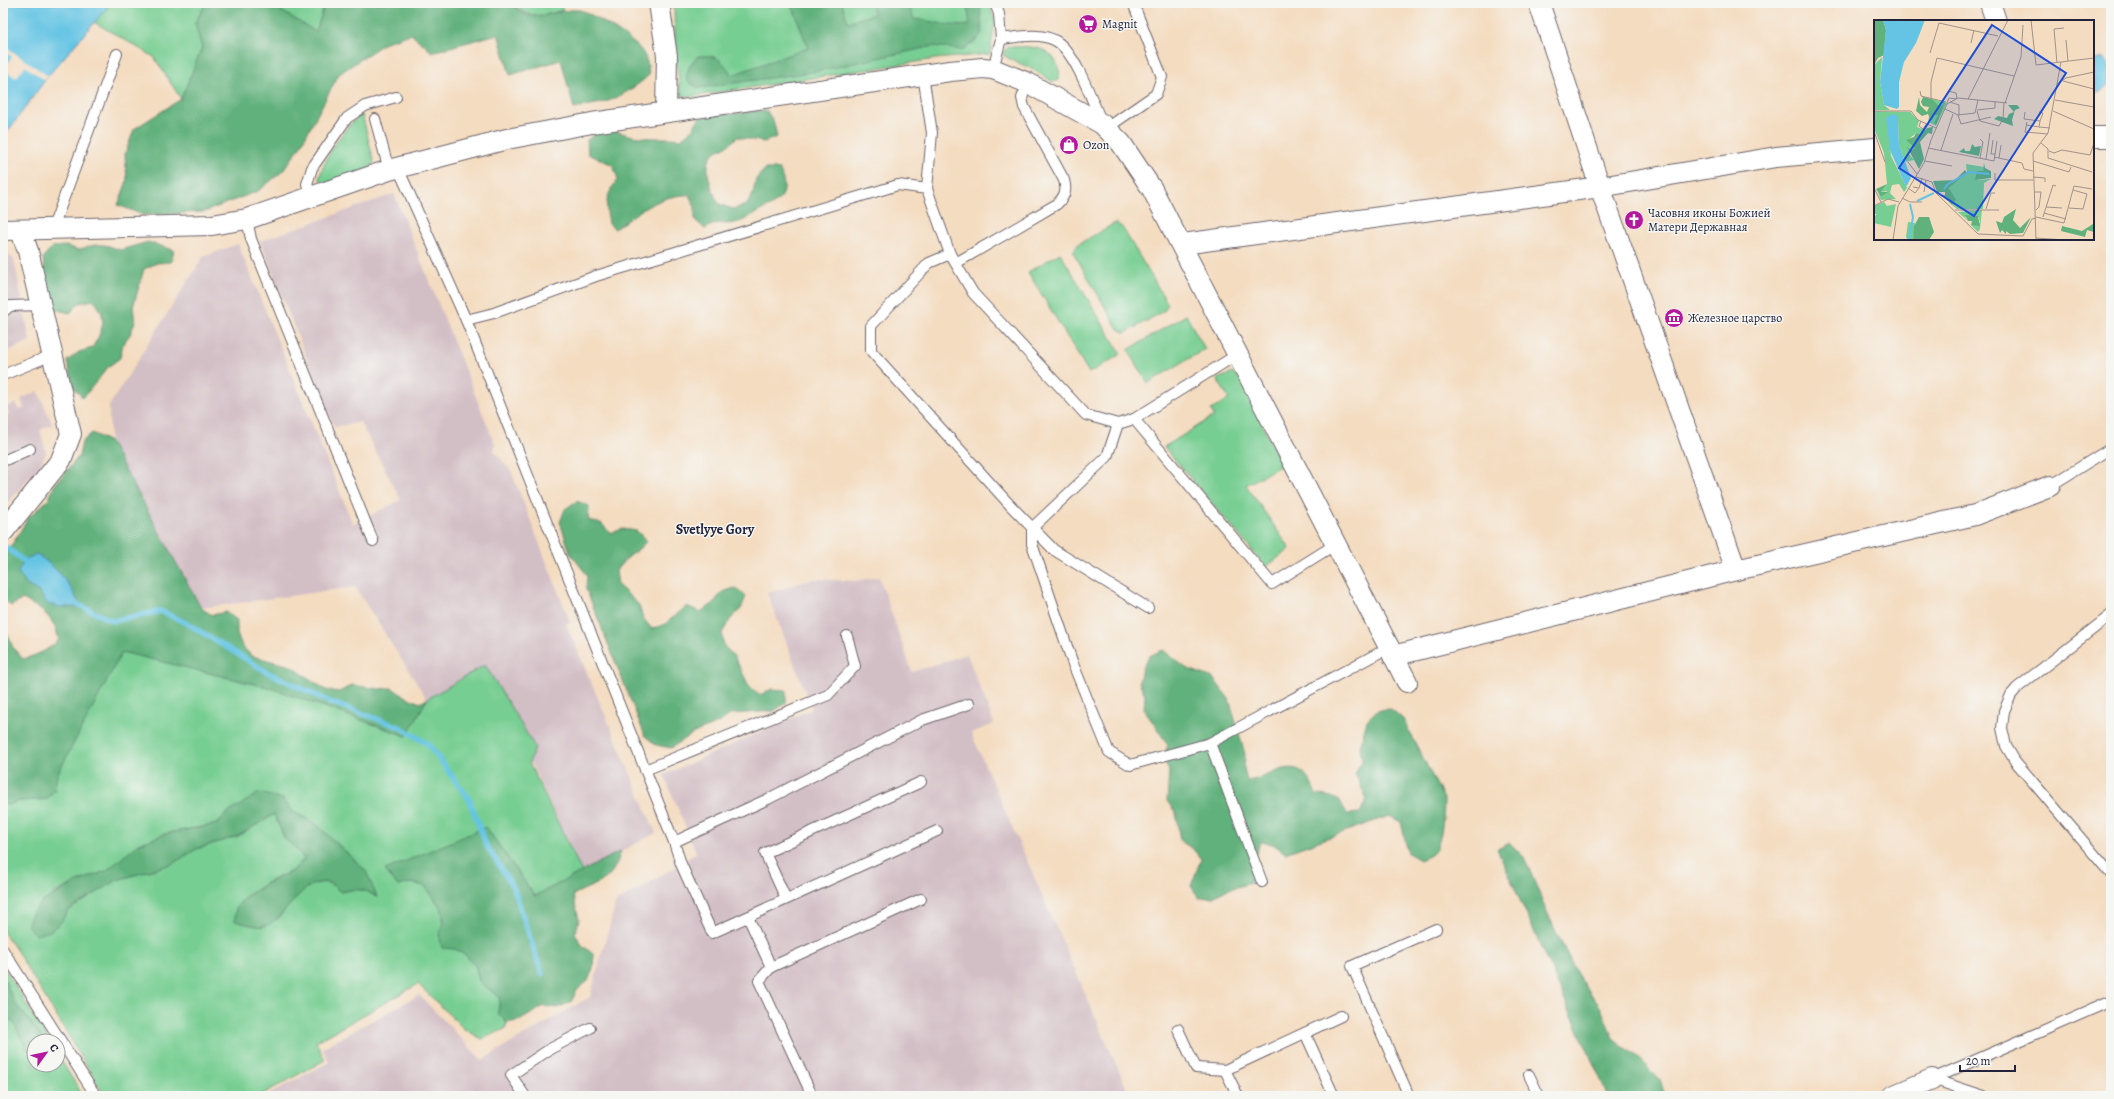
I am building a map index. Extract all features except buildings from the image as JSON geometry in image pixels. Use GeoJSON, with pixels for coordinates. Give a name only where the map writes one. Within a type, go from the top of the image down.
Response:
{"type":"FeatureCollection","features":[{"type":"Feature","properties":{"kind":"street"},"geometry":{"type":"LineString","coordinates":[[659,3],[667,56],[666,112]]}},
{"type":"Feature","properties":{"kind":"street"},"geometry":{"type":"LineString","coordinates":[[1539,3],[1600,187],[1736,570]]}},
{"type":"Feature","properties":{"kind":"street"},"geometry":{"type":"LineString","coordinates":[[1990,3],[1996,20]]}},
{"type":"Feature","properties":{"kind":"street"},"geometry":{"type":"LineString","coordinates":[[12,230],[212,225],[247,219],[393,169],[507,139],[592,123],[666,112],[923,75],[983,68],[993,69],[1028,83],[1105,126],[1121,143],[1152,189],[1183,244],[1390,652],[1407,682]]}},
{"type":"Feature","properties":{"kind":"street"},"geometry":{"type":"LineString","coordinates":[[2094,137],[2111,137]]}},
{"type":"Feature","properties":{"kind":"street"},"geometry":{"type":"LineString","coordinates":[[1183,244],[1600,187],[1776,157],[1874,148]]}},
{"type":"Feature","properties":{"kind":"street"},"geometry":{"type":"LineString","coordinates":[[3,532],[61,460],[71,434],[28,251],[12,230]]}},
{"type":"Feature","properties":{"kind":"street"},"geometry":{"type":"LineString","coordinates":[[1390,652],[1975,515],[2050,486]]}},
{"type":"Feature","properties":{"kind":"street"},"geometry":{"type":"LineString","coordinates":[[1892,1096],[1932,1078]]}},
{"type":"Feature","properties":{"kind":"lane"},"geometry":{"type":"LineString","coordinates":[[993,69],[1001,40],[999,14],[995,3]]}},
{"type":"Feature","properties":{"kind":"lane"},"geometry":{"type":"LineString","coordinates":[[1001,40],[1030,35],[1056,41],[1072,58],[1105,126],[1156,94],[1162,77],[1132,3]]}},
{"type":"Feature","properties":{"kind":"lane"},"geometry":{"type":"LineString","coordinates":[[52,230],[117,54]]}},
{"type":"Feature","properties":{"kind":"lane"},"geometry":{"type":"LineString","coordinates":[[923,75],[932,133],[927,189],[950,254],[973,292],[1086,415],[1118,424],[1134,419],[1238,354]]}},
{"type":"Feature","properties":{"kind":"lane"},"geometry":{"type":"LineString","coordinates":[[956,263],[1057,204],[1063,198],[1067,189],[1064,180],[1024,107],[1022,98],[1028,83]]}},
{"type":"Feature","properties":{"kind":"lane"},"geometry":{"type":"LineString","coordinates":[[312,198],[307,184],[312,168],[347,118],[365,106],[396,97]]}},
{"type":"Feature","properties":{"kind":"lane"},"geometry":{"type":"LineString","coordinates":[[375,119],[393,169],[466,320],[644,770],[674,842],[681,864],[712,933],[937,831]]}},
{"type":"Feature","properties":{"kind":"lane"},"geometry":{"type":"LineString","coordinates":[[466,320],[494,313],[596,276],[898,185],[927,189]]}},
{"type":"Feature","properties":{"kind":"lane"},"geometry":{"type":"LineString","coordinates":[[247,219],[251,239],[373,541]]}},
{"type":"Feature","properties":{"kind":"lane"},"geometry":{"type":"LineString","coordinates":[[950,254],[929,263],[871,326],[871,352],[1032,528],[1054,550],[1148,608]]}},
{"type":"Feature","properties":{"kind":"lane"},"geometry":{"type":"LineString","coordinates":[[3,312],[10,306],[41,305]]}},
{"type":"Feature","properties":{"kind":"lane"},"geometry":{"type":"LineString","coordinates":[[3,375],[52,355]]}},
{"type":"Feature","properties":{"kind":"lane"},"geometry":{"type":"LineString","coordinates":[[1134,419],[1272,584],[1336,544]]}},
{"type":"Feature","properties":{"kind":"lane"},"geometry":{"type":"LineString","coordinates":[[1118,424],[1107,457],[1032,528],[1032,544],[1073,664],[1109,752],[1130,765],[1210,743],[1390,652]]}},
{"type":"Feature","properties":{"kind":"lane"},"geometry":{"type":"LineString","coordinates":[[2050,486],[2111,448]]}},
{"type":"Feature","properties":{"kind":"lane"},"geometry":{"type":"LineString","coordinates":[[3,461],[30,449]]}},
{"type":"Feature","properties":{"kind":"lane"},"geometry":{"type":"LineString","coordinates":[[2111,615],[2017,688],[2007,702],[2002,728],[2006,746],[2015,761],[2111,874]]}},
{"type":"Feature","properties":{"kind":"lane"},"geometry":{"type":"LineString","coordinates":[[644,770],[828,695],[855,666],[846,636]]}},
{"type":"Feature","properties":{"kind":"lane"},"geometry":{"type":"LineString","coordinates":[[674,842],[768,799],[922,720],[969,704]]}},
{"type":"Feature","properties":{"kind":"lane"},"geometry":{"type":"LineString","coordinates":[[1210,743],[1262,882]]}},
{"type":"Feature","properties":{"kind":"lane"},"geometry":{"type":"LineString","coordinates":[[786,899],[765,853],[921,782]]}},
{"type":"Feature","properties":{"kind":"lane"},"geometry":{"type":"LineString","coordinates":[[808,1096],[810,1091],[759,981],[771,967],[921,899]]}},
{"type":"Feature","properties":{"kind":"lane"},"geometry":{"type":"LineString","coordinates":[[748,917],[771,967]]}},
{"type":"Feature","properties":{"kind":"lane"},"geometry":{"type":"LineString","coordinates":[[1409,1096],[1352,966],[1436,929]]}},
{"type":"Feature","properties":{"kind":"lane"},"geometry":{"type":"LineString","coordinates":[[3,950],[96,1096]]}},
{"type":"Feature","properties":{"kind":"lane"},"geometry":{"type":"LineString","coordinates":[[1932,1078],[2111,1001]]}},
{"type":"Feature","properties":{"kind":"lane"},"geometry":{"type":"LineString","coordinates":[[1178,1029],[1196,1068],[1226,1070],[1341,1016]]}},
{"type":"Feature","properties":{"kind":"lane"},"geometry":{"type":"LineString","coordinates":[[525,1096],[511,1076],[550,1049],[590,1028]]}},
{"type":"Feature","properties":{"kind":"lane"},"geometry":{"type":"LineString","coordinates":[[1305,1033],[1334,1096]]}},
{"type":"Feature","properties":{"kind":"lane"},"geometry":{"type":"LineString","coordinates":[[1226,1070],[1238,1096]]}},
{"type":"Feature","properties":{"kind":"lane"},"geometry":{"type":"LineString","coordinates":[[1529,1075],[1539,1096]]}},
{"type":"Feature","properties":{"kind":"lane"},"geometry":{"type":"LineString","coordinates":[[1932,1078],[1984,1096]]}},
{"type":"Feature","properties":{"kind":"shaded area"},"geometry":{"type":"Polygon","coordinates":[[[394,194],[495,444],[494,451],[511,471],[570,622],[566,624],[656,833],[582,872],[485,665],[427,699],[355,587],[201,608],[110,442],[109,406],[203,257],[238,244],[353,524],[401,500],[360,422],[334,427],[260,241],[394,194]]]}},
{"type":"Feature","properties":{"kind":"shaded area"},"geometry":{"type":"Polygon","coordinates":[[[3,249],[14,260],[30,341],[3,353],[3,249]]]}},
{"type":"Feature","properties":{"kind":"shaded area"},"geometry":{"type":"Polygon","coordinates":[[[38,391],[52,424],[40,430],[46,453],[40,465],[3,508],[3,417],[9,414],[6,407],[16,403],[19,410],[24,408],[21,399],[38,391]]]}},
{"type":"Feature","properties":{"kind":"shaded area"},"geometry":{"type":"Polygon","coordinates":[[[879,577],[912,672],[967,654],[994,724],[971,733],[1130,1096],[265,1096],[329,1062],[322,1048],[419,995],[482,1060],[590,997],[616,902],[681,864],[696,852],[664,775],[812,709],[767,593],[813,579],[855,581],[879,577]]]}},
{"type":"Feature","properties":{"kind":"green space"},"geometry":{"type":"Polygon","coordinates":[[[111,3],[206,3],[195,23],[202,48],[181,99],[154,57],[94,22],[111,3]]]}},
{"type":"Feature","properties":{"kind":"green space"},"geometry":{"type":"Polygon","coordinates":[[[206,3],[275,3],[275,7],[316,32],[325,3],[510,3],[523,13],[531,16],[579,10],[592,15],[637,46],[646,59],[649,75],[633,88],[607,102],[574,109],[561,60],[510,75],[498,34],[432,52],[411,34],[386,42],[339,74],[300,147],[283,171],[258,191],[204,212],[143,215],[118,205],[127,181],[125,154],[134,129],[181,99],[202,48],[195,23],[206,3]]]}},
{"type":"Feature","properties":{"kind":"green space"},"geometry":{"type":"Polygon","coordinates":[[[275,3],[325,3],[316,32],[274,7],[275,3]]]}},
{"type":"Feature","properties":{"kind":"green space"},"geometry":{"type":"Polygon","coordinates":[[[510,3],[560,3],[563,10],[535,15],[524,12],[510,3]]]}},
{"type":"Feature","properties":{"kind":"green space"},"geometry":{"type":"Polygon","coordinates":[[[674,3],[989,3],[995,21],[990,54],[935,59],[689,97],[681,95],[675,51],[674,3]]]}},
{"type":"Feature","properties":{"kind":"green space"},"geometry":{"type":"Polygon","coordinates":[[[788,3],[842,3],[848,22],[874,14],[871,3],[908,3],[914,19],[963,26],[970,25],[967,3],[980,3],[982,33],[974,43],[961,50],[934,46],[813,72],[698,88],[686,80],[689,67],[698,56],[715,57],[725,65],[732,75],[808,48],[794,10],[788,3]]]}},
{"type":"Feature","properties":{"kind":"green space"},"geometry":{"type":"Polygon","coordinates":[[[1009,47],[1036,48],[1047,52],[1052,56],[1058,66],[1058,80],[1053,82],[1032,69],[1003,55],[1005,50],[1009,47]]]}},
{"type":"Feature","properties":{"kind":"green space"},"geometry":{"type":"Polygon","coordinates":[[[767,111],[774,123],[777,137],[764,142],[737,137],[717,151],[709,162],[708,169],[713,192],[719,204],[733,209],[747,205],[753,193],[756,179],[765,169],[779,169],[783,179],[784,193],[777,201],[740,222],[729,224],[717,223],[705,229],[695,220],[695,207],[689,195],[679,196],[659,201],[649,206],[615,229],[609,224],[607,200],[618,179],[613,165],[588,154],[587,140],[601,131],[607,130],[640,137],[681,139],[692,130],[699,118],[712,115],[767,111]]]}},
{"type":"Feature","properties":{"kind":"green space"},"geometry":{"type":"Polygon","coordinates":[[[362,114],[374,162],[371,168],[324,184],[319,179],[325,162],[348,127],[362,114]]]}},
{"type":"Feature","properties":{"kind":"green space"},"geometry":{"type":"Polygon","coordinates":[[[1115,223],[1122,227],[1168,304],[1164,311],[1125,333],[1118,329],[1073,252],[1077,245],[1115,223]]]}},
{"type":"Feature","properties":{"kind":"green space"},"geometry":{"type":"Polygon","coordinates":[[[148,242],[174,250],[171,262],[157,263],[144,269],[133,307],[135,321],[131,333],[123,344],[120,358],[109,366],[83,398],[74,388],[67,361],[79,352],[92,348],[99,335],[103,324],[103,318],[98,306],[93,300],[79,303],[70,313],[57,310],[48,299],[43,258],[52,247],[66,246],[79,250],[95,245],[104,245],[120,250],[148,242]]]}},
{"type":"Feature","properties":{"kind":"green space"},"geometry":{"type":"Polygon","coordinates":[[[1060,253],[1121,354],[1089,373],[1028,272],[1060,253]]]}},
{"type":"Feature","properties":{"kind":"green space"},"geometry":{"type":"Polygon","coordinates":[[[1186,315],[1205,349],[1148,383],[1128,350],[1186,315]]]}},
{"type":"Feature","properties":{"kind":"green space"},"geometry":{"type":"Polygon","coordinates":[[[1233,373],[1240,379],[1282,465],[1246,485],[1290,549],[1266,567],[1164,447],[1214,416],[1211,410],[1229,399],[1217,379],[1233,373]]]}},
{"type":"Feature","properties":{"kind":"green space"},"geometry":{"type":"Polygon","coordinates":[[[92,433],[110,442],[201,608],[212,615],[226,612],[237,620],[237,633],[242,646],[252,656],[291,666],[326,690],[339,692],[352,685],[378,689],[392,688],[404,696],[420,703],[427,699],[407,736],[271,688],[122,652],[57,775],[55,789],[47,799],[20,801],[7,805],[3,803],[3,630],[9,636],[13,648],[23,659],[42,652],[59,640],[54,625],[42,611],[23,599],[11,606],[3,598],[3,554],[12,545],[28,518],[49,499],[54,486],[79,456],[82,442],[92,433]]]}},
{"type":"Feature","properties":{"kind":"green space"},"geometry":{"type":"Polygon","coordinates":[[[577,501],[589,506],[588,520],[601,523],[610,533],[623,529],[637,531],[647,541],[623,562],[616,571],[618,585],[639,605],[643,618],[652,629],[665,624],[687,606],[700,612],[713,604],[722,592],[735,588],[746,596],[741,609],[730,620],[722,633],[724,646],[734,656],[749,686],[760,695],[772,689],[786,690],[786,703],[774,711],[731,714],[720,722],[694,733],[671,748],[656,745],[645,736],[586,589],[587,575],[570,553],[560,522],[565,509],[577,501]]]}},
{"type":"Feature","properties":{"kind":"green space"},"geometry":{"type":"Polygon","coordinates":[[[1163,650],[1186,668],[1213,678],[1229,699],[1245,754],[1244,768],[1247,781],[1287,768],[1295,769],[1303,772],[1310,781],[1316,795],[1336,799],[1342,804],[1347,814],[1360,813],[1367,799],[1355,774],[1362,761],[1360,747],[1367,720],[1377,710],[1391,709],[1403,719],[1444,799],[1442,828],[1435,850],[1432,854],[1420,860],[1408,853],[1401,822],[1389,816],[1285,853],[1273,844],[1260,842],[1252,869],[1251,883],[1226,890],[1213,897],[1199,898],[1191,886],[1201,859],[1192,848],[1180,841],[1176,813],[1167,801],[1169,771],[1163,758],[1168,745],[1144,709],[1145,694],[1139,682],[1142,668],[1149,656],[1163,650]]]}},
{"type":"Feature","properties":{"kind":"green space"},"geometry":{"type":"Polygon","coordinates":[[[122,652],[271,688],[406,736],[427,699],[485,665],[535,747],[529,763],[582,872],[535,896],[485,827],[398,886],[411,883],[425,886],[438,903],[441,908],[443,919],[439,934],[467,956],[476,967],[479,981],[500,998],[498,1013],[507,1023],[505,1029],[482,1039],[464,1029],[418,984],[316,1042],[325,1060],[259,1096],[105,1096],[15,948],[3,932],[3,803],[7,805],[20,801],[47,799],[55,789],[56,775],[122,652]],[[283,799],[239,807],[226,814],[217,824],[164,834],[106,871],[79,881],[53,894],[69,910],[117,880],[172,864],[196,849],[238,836],[274,814],[285,839],[296,848],[304,859],[294,870],[268,882],[245,897],[277,920],[298,895],[312,885],[320,883],[328,883],[333,885],[341,892],[363,890],[376,897],[356,861],[316,824],[292,811],[283,799]]]}},
{"type":"Feature","properties":{"kind":"green space"},"geometry":{"type":"Polygon","coordinates":[[[259,793],[283,799],[292,811],[316,824],[366,871],[377,897],[360,890],[341,892],[334,885],[329,883],[319,883],[303,891],[273,922],[265,926],[255,926],[235,921],[236,908],[245,897],[269,882],[294,870],[304,859],[296,848],[285,839],[274,814],[238,836],[196,849],[172,864],[117,880],[69,910],[61,922],[50,931],[36,935],[27,925],[33,912],[42,902],[79,881],[106,871],[139,844],[164,834],[217,824],[226,814],[259,793]]]}},
{"type":"Feature","properties":{"kind":"green space"},"geometry":{"type":"Polygon","coordinates":[[[486,827],[535,896],[621,851],[609,876],[597,884],[573,895],[579,920],[575,933],[582,945],[594,955],[593,968],[588,981],[577,990],[571,1002],[557,1008],[544,1006],[521,1020],[507,1023],[498,1013],[500,998],[479,981],[476,967],[467,956],[455,949],[442,948],[439,934],[444,922],[441,907],[425,886],[411,883],[398,886],[385,870],[486,827]]]}},
{"type":"Feature","properties":{"kind":"green space"},"geometry":{"type":"Polygon","coordinates":[[[1510,843],[1524,857],[1553,926],[1577,974],[1601,1008],[1613,1038],[1639,1058],[1660,1079],[1665,1096],[1608,1096],[1497,849],[1510,843]]]}},
{"type":"Feature","properties":{"kind":"green space"},"geometry":{"type":"Polygon","coordinates":[[[3,966],[44,1033],[26,1033],[26,1073],[66,1073],[66,1068],[83,1096],[3,1096],[3,966]]]}},
{"type":"Feature","properties":{"kind":"green space"},"geometry":{"type":"Polygon","coordinates":[[[3,976],[15,1003],[39,1033],[26,1033],[26,1048],[13,1021],[3,1020],[3,976]]]}},
{"type":"Feature","properties":{"kind":"water"},"geometry":{"type":"Polygon","coordinates":[[[3,3],[111,3],[48,76],[3,138],[3,3]]]}},
{"type":"Feature","properties":{"kind":"water"},"geometry":{"type":"Polygon","coordinates":[[[2103,58],[2108,63],[2111,73],[2111,83],[2101,91],[2094,93],[2094,61],[2103,58]]]}},
{"type":"Feature","properties":{"kind":"water"},"geometry":{"type":"Polygon","coordinates":[[[36,554],[50,564],[68,584],[80,607],[60,607],[47,604],[39,592],[27,585],[18,572],[24,561],[36,554]]]}},
{"type":"Feature","properties":{"kind":"pier"},"geometry":{"type":"Polygon","coordinates":[[[3,45],[48,76],[45,80],[25,66],[16,78],[3,69],[12,57],[3,50],[3,45]]]}},
{"type":"Feature","properties":{"kind":"waterway"},"geometry":{"type":"LineString","coordinates":[[7,548],[30,566]]}},
{"type":"Feature","properties":{"kind":"waterway"},"geometry":{"type":"LineString","coordinates":[[75,603],[112,621],[161,611],[188,624],[267,672],[330,702],[400,727],[428,744],[469,799],[486,845],[514,889],[542,974]]}},
{"type":"Feature","properties":{"kind":"place","name":"Magnit"},"geometry":{"type":"Point","coordinates":[1088,24]}},
{"type":"Feature","properties":{"kind":"place","name":"Ozon"},"geometry":{"type":"Point","coordinates":[1069,145]}},
{"type":"Feature","properties":{"kind":"place","name":"Часовня иконы Божией Матери Державная"},"geometry":{"type":"Point","coordinates":[1634,220]}},
{"type":"Feature","properties":{"kind":"place","name":"Железное царство"},"geometry":{"type":"Point","coordinates":[1674,318]}},
{"type":"Feature","properties":{"kind":"district","name":"Svetlyye Gory"},"geometry":{"type":"Point","coordinates":[715,529]}}]}
